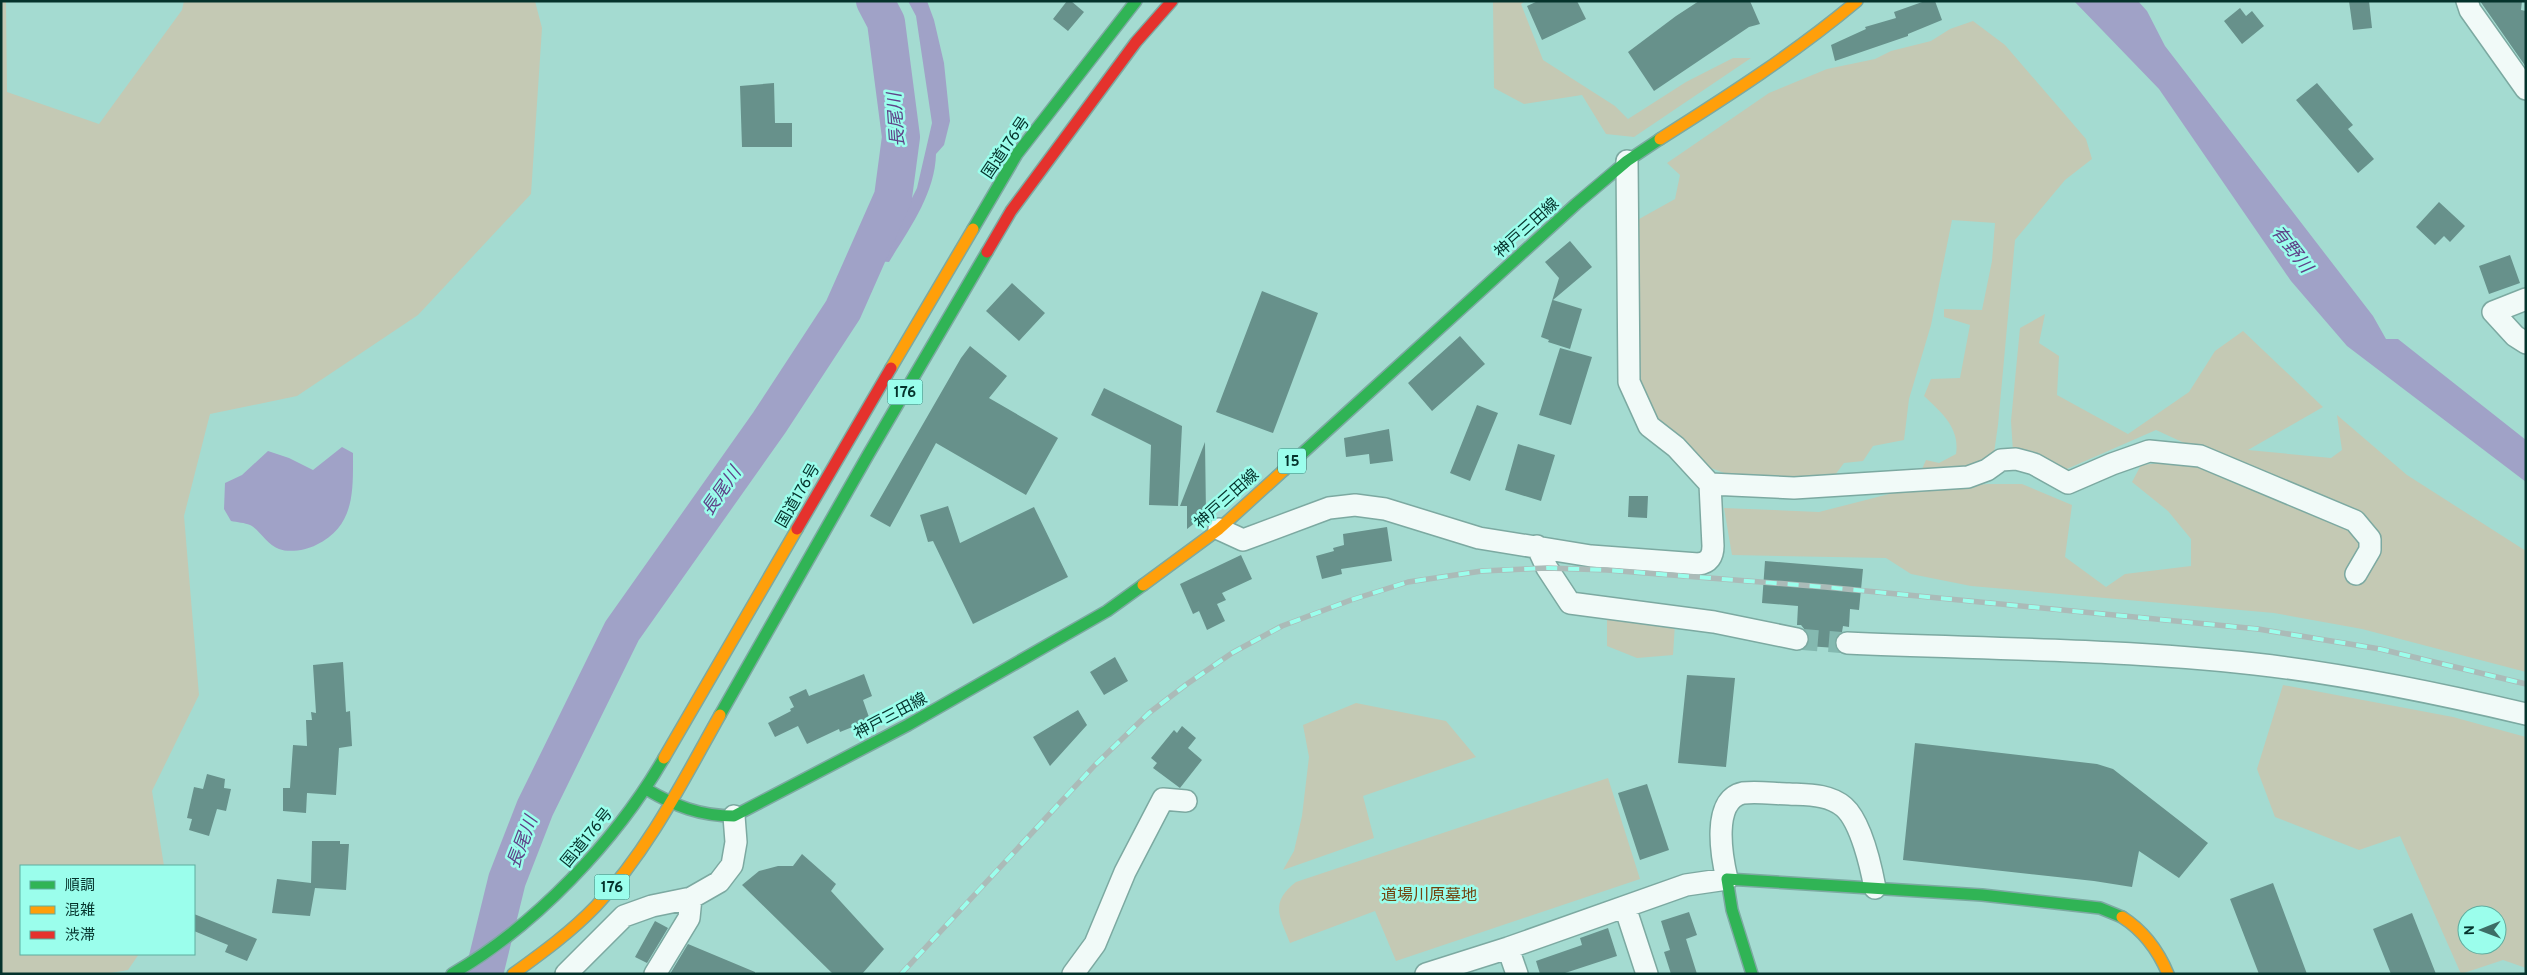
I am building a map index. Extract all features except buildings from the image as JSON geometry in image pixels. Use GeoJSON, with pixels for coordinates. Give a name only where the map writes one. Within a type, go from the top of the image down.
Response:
{"type":"FeatureCollection","features":[{"type":"Feature","properties":{"kind":"main road","name":"国道176号"},"geometry":{"type":"LineString","coordinates":[[452,974],[478,959],[563,890],[646,789],[820,488],[1017,154],[1136,1]]}},
{"type":"Feature","properties":{"kind":"main road","name":"176"},"geometry":{"type":"LineString","coordinates":[[513,974],[568,933],[602,900],[625,872],[670,804],[868,454],[1011,211],[1130,49],[1172,1]]}},
{"type":"Feature","properties":{"kind":"main road","name":"神戸三田線"},"geometry":{"type":"LineString","coordinates":[[646,789],[670,804],[693,814],[715,817],[734,816],[908,725],[1107,611],[1219,529],[1576,204],[1627,161],[1765,72],[1857,1]]}},
{"type":"Feature","properties":{"kind":"main road"},"geometry":{"type":"LineString","coordinates":[[1752,974],[1732,910],[1727,879],[2000,897],[2100,908],[2117,913],[2145,934],[2160,954],[2168,974]]}},
{"type":"Feature","properties":{"kind":"street"},"geometry":{"type":"LineString","coordinates":[[2467,1],[2470,10],[2526,89]]}},
{"type":"Feature","properties":{"kind":"street"},"geometry":{"type":"LineString","coordinates":[[1219,529],[1243,540],[1329,508],[1354,505],[1385,509],[1479,538],[1592,556],[1698,564],[1710,559],[1713,546],[1713,518],[1710,484],[1676,447],[1649,426],[1629,382],[1627,161]]}},
{"type":"Feature","properties":{"kind":"street"},"geometry":{"type":"LineString","coordinates":[[2526,299],[2493,312],[2515,336],[2526,344]]}},
{"type":"Feature","properties":{"kind":"street"},"geometry":{"type":"LineString","coordinates":[[1710,484],[1794,488],[1968,477],[1987,470],[2002,460],[2016,459],[2034,464],[2068,483],[2148,451],[2200,456],[2355,521],[2370,539],[2370,550],[2356,574]]}},
{"type":"Feature","properties":{"kind":"street"},"geometry":{"type":"LineString","coordinates":[[1537,546],[1547,568],[1570,603],[1714,622],[1797,638]]}},
{"type":"Feature","properties":{"kind":"street"},"geometry":{"type":"LineString","coordinates":[[1847,643],[2159,655],[2256,664],[2454,697],[2526,714]]}},
{"type":"Feature","properties":{"kind":"street"},"geometry":{"type":"LineString","coordinates":[[1426,974],[1508,948],[1686,885],[1727,879],[1721,851],[1721,829],[1726,809],[1730,802],[1743,794],[1800,795],[1831,798],[1852,817],[1872,870],[1875,888]]}},
{"type":"Feature","properties":{"kind":"street"},"geometry":{"type":"LineString","coordinates":[[1073,974],[1095,944],[1124,872],[1163,799],[1186,801]]}},
{"type":"Feature","properties":{"kind":"street"},"geometry":{"type":"LineString","coordinates":[[566,974],[624,916],[652,906],[691,898],[719,882],[732,866],[736,842],[734,816]]}},
{"type":"Feature","properties":{"kind":"street"},"geometry":{"type":"LineString","coordinates":[[655,974],[689,918],[691,898]]}},
{"type":"Feature","properties":{"kind":"street"},"geometry":{"type":"LineString","coordinates":[[1625,907],[1647,974]]}},
{"type":"Feature","properties":{"kind":"street"},"geometry":{"type":"LineString","coordinates":[[1508,948],[1517,974]]}},
{"type":"Feature","properties":{"kind":"green space"},"geometry":{"type":"Polygon","coordinates":[[[1,1],[6,1],[7,92],[99,124],[182,10],[184,1],[535,1],[542,28],[531,194],[418,315],[297,396],[210,414],[184,516],[199,695],[152,791],[164,865],[20,865],[20,955],[138,955],[128,970],[105,974],[1,974],[1,1]]]}},
{"type":"Feature","properties":{"kind":"green space"},"geometry":{"type":"Polygon","coordinates":[[[1493,1],[1525,1],[1521,4],[1543,60],[1615,106],[1628,119],[1686,82],[1733,58],[1751,58],[1634,137],[1606,134],[1582,95],[1524,104],[1494,88],[1493,1]]]}},
{"type":"Feature","properties":{"kind":"green space"},"geometry":{"type":"Polygon","coordinates":[[[1973,21],[2005,45],[2086,139],[2092,159],[2065,180],[2015,240],[1993,460],[1960,473],[1922,469],[1926,460],[1939,463],[1956,454],[1957,445],[1952,429],[1943,415],[1924,396],[1931,379],[1960,378],[1970,325],[1944,317],[1944,309],[1982,310],[1992,261],[1995,223],[1952,220],[1931,325],[1909,399],[1904,440],[1873,446],[1863,461],[1844,463],[1829,483],[1727,474],[1703,465],[1654,424],[1638,383],[1632,223],[1675,199],[1680,175],[1667,163],[1769,93],[1827,69],[1875,59],[1891,51],[1931,41],[1950,29],[1973,21]]]}},
{"type":"Feature","properties":{"kind":"green space"},"geometry":{"type":"Polygon","coordinates":[[[2045,314],[2039,343],[2059,356],[2057,395],[2128,434],[2189,392],[2215,351],[2243,331],[2323,407],[2248,450],[2331,458],[2342,450],[2337,415],[2407,475],[2526,551],[2526,672],[2362,629],[2274,613],[1971,586],[1911,574],[1886,558],[1732,555],[1724,508],[1819,512],[1897,492],[1988,484],[2022,484],[2072,505],[2065,557],[2106,587],[2125,574],[2191,566],[2191,539],[2168,511],[2132,482],[2141,465],[2180,461],[2193,447],[2156,430],[2060,472],[2013,452],[2011,421],[2020,328],[2045,314]]]}},
{"type":"Feature","properties":{"kind":"green space"},"geometry":{"type":"Polygon","coordinates":[[[1607,617],[1675,624],[1673,655],[1637,658],[1607,646],[1607,617]]]}},
{"type":"Feature","properties":{"kind":"green space"},"geometry":{"type":"Polygon","coordinates":[[[2283,685],[2453,717],[2526,737],[2526,968],[2503,960],[2461,974],[2400,836],[2359,850],[2275,817],[2257,769],[2283,685]]]}},
{"type":"Feature","properties":{"kind":"green space"},"geometry":{"type":"Polygon","coordinates":[[[1356,703],[1446,721],[1476,757],[1363,796],[1374,838],[1283,870],[1294,851],[1302,816],[1309,757],[1303,725],[1356,703]]]}},
{"type":"Feature","properties":{"kind":"green space","name":"道場川原墓地"},"geometry":{"type":"Polygon","coordinates":[[[1608,778],[1640,879],[1396,961],[1375,911],[1290,943],[1279,911],[1282,897],[1296,882],[1608,778]]]}},
{"type":"Feature","properties":{"kind":"water"},"geometry":{"type":"Polygon","coordinates":[[[908,1],[927,1],[934,20],[944,63],[950,121],[944,145],[936,154],[935,169],[920,211],[889,262],[877,261],[895,204],[899,197],[902,201],[912,198],[917,188],[932,123],[916,16],[908,1]]]}},
{"type":"Feature","properties":{"kind":"water","name":"有野川"},"geometry":{"type":"Polygon","coordinates":[[[2074,1],[2138,1],[2147,11],[2165,46],[2373,316],[2386,339],[2398,339],[2526,440],[2526,482],[2347,346],[2291,281],[2159,89],[2074,1]]]}},
{"type":"Feature","properties":{"kind":"water"},"geometry":{"type":"Polygon","coordinates":[[[342,447],[353,453],[352,494],[345,518],[329,537],[308,548],[293,551],[283,550],[271,544],[250,525],[231,521],[224,509],[225,483],[242,475],[268,451],[289,458],[313,470],[342,447]]]}},
{"type":"Feature","properties":{"kind":"waterway","name":"長尾川"},"geometry":{"type":"LineString","coordinates":[[484,974],[507,880],[535,808],[622,631],[769,423],[843,310],[893,197],[901,137],[886,22],[875,1]]}},
{"type":"Feature","properties":{"kind":"tunnel"},"geometry":{"type":"LineString","coordinates":[[1797,639],[1847,643]]}},
{"type":"Feature","properties":{"kind":"railway"},"geometry":{"type":"LineString","coordinates":[[901,974],[1095,765],[1149,713],[1232,653],[1282,626],[1351,600],[1408,582],[1482,571],[1547,568],[1607,570],[1825,587],[2258,629],[2380,649],[2526,684]]}},
{"type":"Feature","properties":{"kind":"traffic: fast"},"geometry":{"type":"LineString","coordinates":[[973,229],[1017,154],[1136,1]]}},
{"type":"Feature","properties":{"kind":"traffic: fast"},"geometry":{"type":"LineString","coordinates":[[1284,470],[1576,204],[1627,161],[1660,139]]}},
{"type":"Feature","properties":{"kind":"traffic: fast"},"geometry":{"type":"LineString","coordinates":[[720,715],[868,455],[987,252]]}},
{"type":"Feature","properties":{"kind":"traffic: fast"},"geometry":{"type":"LineString","coordinates":[[646,789],[688,809],[722,816],[734,816],[908,725],[1107,611],[1143,585]]}},
{"type":"Feature","properties":{"kind":"traffic: fast"},"geometry":{"type":"LineString","coordinates":[[452,974],[513,932],[571,879],[622,820],[645,789],[664,758]]}},
{"type":"Feature","properties":{"kind":"traffic: fast"},"geometry":{"type":"LineString","coordinates":[[1752,974],[1732,910],[1727,879],[1982,895],[2100,908],[2122,917]]}},
{"type":"Feature","properties":{"kind":"traffic: slow"},"geometry":{"type":"LineString","coordinates":[[1660,139],[1785,56],[1857,1]]}},
{"type":"Feature","properties":{"kind":"traffic: slow"},"geometry":{"type":"LineString","coordinates":[[891,368],[973,229]]}},
{"type":"Feature","properties":{"kind":"traffic: slow"},"geometry":{"type":"LineString","coordinates":[[1143,585],[1219,529],[1284,470]]}},
{"type":"Feature","properties":{"kind":"traffic: slow"},"geometry":{"type":"LineString","coordinates":[[664,758],[797,529]]}},
{"type":"Feature","properties":{"kind":"traffic: slow"},"geometry":{"type":"LineString","coordinates":[[513,974],[577,925],[615,885],[664,815],[720,715]]}},
{"type":"Feature","properties":{"kind":"traffic: slow"},"geometry":{"type":"LineString","coordinates":[[2122,917],[2137,928],[2150,942],[2168,974]]}},
{"type":"Feature","properties":{"kind":"traffic: jam"},"geometry":{"type":"LineString","coordinates":[[987,252],[1011,211],[1136,42],[1172,1]]}},
{"type":"Feature","properties":{"kind":"traffic: jam"},"geometry":{"type":"LineString","coordinates":[[797,529],[891,368]]}}]}
